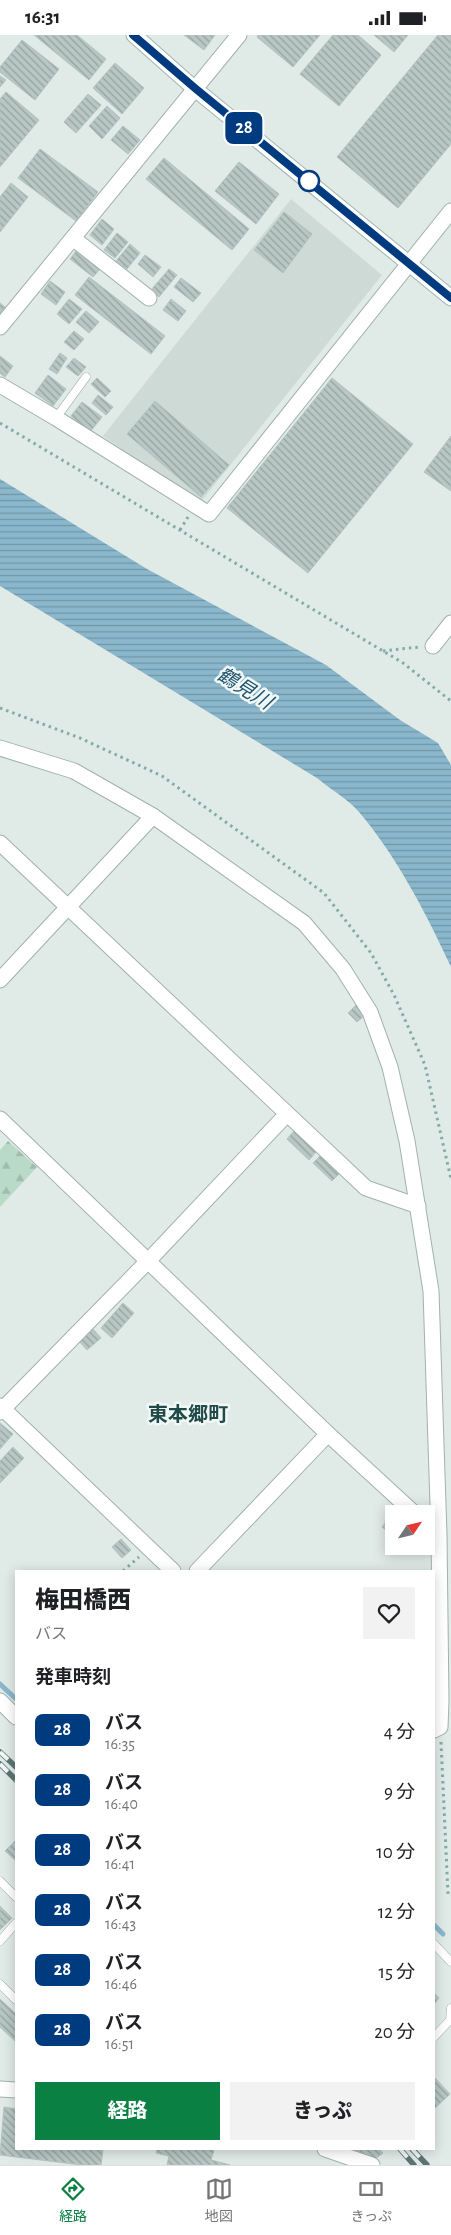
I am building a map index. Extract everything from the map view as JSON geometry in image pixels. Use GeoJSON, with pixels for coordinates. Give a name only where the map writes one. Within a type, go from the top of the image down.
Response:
{"type":"FeatureCollection","features":[{"type":"Feature","properties":{"kind":"street"},"geometry":{"type":"LineString","coordinates":[[134,35],[196,89],[451,298]]}},
{"type":"Feature","properties":{"kind":"street"},"geometry":{"type":"LineString","coordinates":[[0,327],[74,239],[239,35]]}},
{"type":"Feature","properties":{"kind":"street"},"geometry":{"type":"LineString","coordinates":[[0,385],[208,514],[451,211]]}},
{"type":"Feature","properties":{"kind":"street"},"geometry":{"type":"LineString","coordinates":[[74,239],[149,298]]}},
{"type":"Feature","properties":{"kind":"street"},"geometry":{"type":"LineString","coordinates":[[433,646],[451,623]]}},
{"type":"Feature","properties":{"kind":"street"},"geometry":{"type":"LineString","coordinates":[[0,748],[74,771],[153,816],[304,923],[343,969],[370,1012],[390,1067],[407,1141],[431,1291],[439,1535],[441,1701],[441,1723],[436,1730]]}},
{"type":"Feature","properties":{"kind":"street"},"geometry":{"type":"LineString","coordinates":[[0,980],[153,816]]}},
{"type":"Feature","properties":{"kind":"street"},"geometry":{"type":"LineString","coordinates":[[0,843],[286,1115],[366,1188],[418,1205]]}},
{"type":"Feature","properties":{"kind":"street"},"geometry":{"type":"LineString","coordinates":[[172,1570],[1,1409],[149,1260],[286,1115]]}},
{"type":"Feature","properties":{"kind":"street"},"geometry":{"type":"LineString","coordinates":[[0,1119],[149,1260],[328,1434],[406,1505]]}},
{"type":"Feature","properties":{"kind":"street"},"geometry":{"type":"LineString","coordinates":[[198,1570],[328,1434]]}},
{"type":"Feature","properties":{"kind":"street"},"geometry":{"type":"LineString","coordinates":[[435,1532],[439,1535]]}},
{"type":"Feature","properties":{"kind":"street"},"geometry":{"type":"LineString","coordinates":[[0,1701],[15,1716]]}},
{"type":"Feature","properties":{"kind":"street"},"geometry":{"type":"LineString","coordinates":[[0,2089],[15,2090]]}},
{"type":"Feature","properties":{"kind":"street"},"geometry":{"type":"LineString","coordinates":[[327,2150],[372,2165]]}},
{"type":"Feature","properties":{"kind":"lane"},"geometry":{"type":"LineString","coordinates":[[56,418],[86,377]]}},
{"type":"Feature","properties":{"kind":"lane"},"geometry":{"type":"LineString","coordinates":[[0,1881],[15,1896]]}},
{"type":"Feature","properties":{"kind":"lane"},"geometry":{"type":"LineString","coordinates":[[0,1941],[15,1924]]}},
{"type":"Feature","properties":{"kind":"lane"},"geometry":{"type":"LineString","coordinates":[[435,1945],[451,1962]]}},
{"type":"Feature","properties":{"kind":"lane"},"geometry":{"type":"LineString","coordinates":[[0,1984],[15,1999]]}},
{"type":"Feature","properties":{"kind":"lane"},"geometry":{"type":"LineString","coordinates":[[435,2036],[450,2020],[451,2008]]}},
{"type":"Feature","properties":{"kind":"path"},"geometry":{"type":"LineString","coordinates":[[0,423],[403,663],[451,701]]}},
{"type":"Feature","properties":{"kind":"path"},"geometry":{"type":"LineString","coordinates":[[180,529],[183,525]]}},
{"type":"Feature","properties":{"kind":"path"},"geometry":{"type":"LineString","coordinates":[[383,651],[433,646]]}},
{"type":"Feature","properties":{"kind":"path"},"geometry":{"type":"LineString","coordinates":[[124,1570],[148,1547]]}},
{"type":"Feature","properties":{"kind":"path"},"geometry":{"type":"LineString","coordinates":[[436,1730],[441,1737],[448,1894]]}},
{"type":"Feature","properties":{"kind":"shaded area"},"geometry":{"type":"Polygon","coordinates":[[[291,199],[382,275],[200,503],[103,436],[291,199]]]}},
{"type":"Feature","properties":{"kind":"green space"},"geometry":{"type":"Polygon","coordinates":[[[8,1141],[37,1167],[0,1207],[0,1150],[8,1141]]]}},
{"type":"Feature","properties":{"kind":"water","name":"鶴見川"},"geometry":{"type":"Polygon","coordinates":[[[0,479],[147,569],[326,665],[400,720],[438,743],[451,765],[451,967],[421,906],[398,867],[373,829],[350,803],[317,778],[0,586],[0,479]]]}},
{"type":"Feature","properties":{"kind":"building"},"geometry":{"type":"Polygon","coordinates":[[[34,35],[77,35],[106,59],[89,80],[34,35]]]}},
{"type":"Feature","properties":{"kind":"building"},"geometry":{"type":"Polygon","coordinates":[[[184,35],[215,35],[204,50],[184,35]]]}},
{"type":"Feature","properties":{"kind":"building"},"geometry":{"type":"Polygon","coordinates":[[[258,35],[320,35],[293,67],[257,37],[258,35]]]}},
{"type":"Feature","properties":{"kind":"building"},"geometry":{"type":"Polygon","coordinates":[[[333,35],[358,35],[381,55],[339,106],[300,74],[333,35]]]}},
{"type":"Feature","properties":{"kind":"building"},"geometry":{"type":"Polygon","coordinates":[[[374,35],[408,35],[394,52],[374,35]]]}},
{"type":"Feature","properties":{"kind":"building"},"geometry":{"type":"Polygon","coordinates":[[[438,35],[451,35],[451,144],[398,208],[337,157],[438,35]]]}},
{"type":"Feature","properties":{"kind":"building"},"geometry":{"type":"Polygon","coordinates":[[[22,40],[59,69],[35,100],[0,72],[0,67],[22,40]]]}},
{"type":"Feature","properties":{"kind":"building"},"geometry":{"type":"Polygon","coordinates":[[[115,63],[144,88],[122,114],[93,88],[115,63]]]}},
{"type":"Feature","properties":{"kind":"building"},"geometry":{"type":"Polygon","coordinates":[[[0,76],[6,80],[0,87],[0,76]]]}},
{"type":"Feature","properties":{"kind":"building"},"geometry":{"type":"Polygon","coordinates":[[[6,92],[39,120],[0,167],[0,99],[6,92]]]}},
{"type":"Feature","properties":{"kind":"building"},"geometry":{"type":"Polygon","coordinates":[[[88,94],[101,105],[76,133],[64,122],[88,94]]]}},
{"type":"Feature","properties":{"kind":"building"},"geometry":{"type":"Polygon","coordinates":[[[107,106],[120,118],[102,139],[89,126],[107,106]]]}},
{"type":"Feature","properties":{"kind":"building"},"geometry":{"type":"Polygon","coordinates":[[[123,126],[140,140],[128,154],[111,140],[123,126]]]}},
{"type":"Feature","properties":{"kind":"building"},"geometry":{"type":"Polygon","coordinates":[[[40,149],[98,192],[76,221],[18,178],[40,149]]]}},
{"type":"Feature","properties":{"kind":"building"},"geometry":{"type":"Polygon","coordinates":[[[164,158],[249,229],[232,250],[146,179],[164,158]]]}},
{"type":"Feature","properties":{"kind":"building"},"geometry":{"type":"Polygon","coordinates":[[[239,162],[279,194],[256,224],[215,191],[239,162]]]}},
{"type":"Feature","properties":{"kind":"building"},"geometry":{"type":"Polygon","coordinates":[[[11,183],[28,197],[0,232],[0,197],[11,183]]]}},
{"type":"Feature","properties":{"kind":"building"},"geometry":{"type":"Polygon","coordinates":[[[284,212],[312,234],[283,273],[254,250],[284,212]]]}},
{"type":"Feature","properties":{"kind":"building"},"geometry":{"type":"Polygon","coordinates":[[[102,219],[114,229],[102,245],[90,235],[102,219]]]}},
{"type":"Feature","properties":{"kind":"building"},"geometry":{"type":"Polygon","coordinates":[[[117,233],[128,242],[115,258],[104,250],[117,233]]]}},
{"type":"Feature","properties":{"kind":"building"},"geometry":{"type":"Polygon","coordinates":[[[130,244],[140,253],[127,269],[116,261],[130,244]]]}},
{"type":"Feature","properties":{"kind":"building"},"geometry":{"type":"Polygon","coordinates":[[[77,250],[101,268],[93,277],[70,259],[77,250]]]}},
{"type":"Feature","properties":{"kind":"building"},"geometry":{"type":"Polygon","coordinates":[[[145,255],[161,267],[153,277],[138,264],[145,255]]]}},
{"type":"Feature","properties":{"kind":"building"},"geometry":{"type":"Polygon","coordinates":[[[169,269],[177,275],[159,297],[151,290],[169,269]]]}},
{"type":"Feature","properties":{"kind":"building"},"geometry":{"type":"Polygon","coordinates":[[[89,277],[165,336],[151,354],[75,295],[89,277]]]}},
{"type":"Feature","properties":{"kind":"building"},"geometry":{"type":"Polygon","coordinates":[[[181,278],[201,293],[193,302],[174,287],[181,278]]]}},
{"type":"Feature","properties":{"kind":"building"},"geometry":{"type":"Polygon","coordinates":[[[50,281],[65,292],[56,305],[41,294],[50,281]]]}},
{"type":"Feature","properties":{"kind":"building"},"geometry":{"type":"Polygon","coordinates":[[[69,299],[82,309],[69,324],[57,314],[69,299]]]}},
{"type":"Feature","properties":{"kind":"building"},"geometry":{"type":"Polygon","coordinates":[[[171,299],[186,311],[178,321],[163,310],[171,299]]]}},
{"type":"Feature","properties":{"kind":"building"},"geometry":{"type":"Polygon","coordinates":[[[0,303],[5,307],[0,314],[0,303]]]}},
{"type":"Feature","properties":{"kind":"building"},"geometry":{"type":"Polygon","coordinates":[[[86,311],[99,322],[89,333],[76,322],[86,311]]]}},
{"type":"Feature","properties":{"kind":"building"},"geometry":{"type":"Polygon","coordinates":[[[74,331],[84,339],[74,350],[64,342],[74,331]]]}},
{"type":"Feature","properties":{"kind":"building"},"geometry":{"type":"Polygon","coordinates":[[[60,353],[67,358],[57,374],[49,369],[60,353]]]}},
{"type":"Feature","properties":{"kind":"building"},"geometry":{"type":"Polygon","coordinates":[[[0,356],[13,366],[5,377],[0,373],[0,356]]]}},
{"type":"Feature","properties":{"kind":"building"},"geometry":{"type":"Polygon","coordinates":[[[74,358],[86,367],[78,376],[66,367],[74,358]]]}},
{"type":"Feature","properties":{"kind":"building"},"geometry":{"type":"Polygon","coordinates":[[[48,375],[66,389],[53,406],[35,393],[48,375]]]}},
{"type":"Feature","properties":{"kind":"building"},"geometry":{"type":"Polygon","coordinates":[[[97,378],[111,391],[105,397],[91,384],[97,378]]]}},
{"type":"Feature","properties":{"kind":"building"},"geometry":{"type":"Polygon","coordinates":[[[332,378],[413,444],[308,573],[227,508],[332,378]]]}},
{"type":"Feature","properties":{"kind":"building"},"geometry":{"type":"Polygon","coordinates":[[[98,395],[113,407],[106,415],[92,403],[98,395]]]}},
{"type":"Feature","properties":{"kind":"building"},"geometry":{"type":"Polygon","coordinates":[[[155,401],[229,465],[201,497],[127,434],[155,401]]]}},
{"type":"Feature","properties":{"kind":"building"},"geometry":{"type":"Polygon","coordinates":[[[82,402],[102,417],[90,432],[71,416],[82,402]]]}},
{"type":"Feature","properties":{"kind":"building"},"geometry":{"type":"Polygon","coordinates":[[[451,436],[451,491],[424,472],[451,436]]]}},
{"type":"Feature","properties":{"kind":"building"},"geometry":{"type":"Polygon","coordinates":[[[357,1004],[364,1016],[357,1022],[348,1013],[357,1004]]]}},
{"type":"Feature","properties":{"kind":"building"},"geometry":{"type":"Polygon","coordinates":[[[294,1131],[316,1152],[309,1160],[287,1139],[294,1131]]]}},
{"type":"Feature","properties":{"kind":"building"},"geometry":{"type":"Polygon","coordinates":[[[320,1156],[339,1174],[332,1181],[313,1163],[320,1156]]]}},
{"type":"Feature","properties":{"kind":"building"},"geometry":{"type":"Polygon","coordinates":[[[123,1303],[134,1313],[112,1338],[101,1328],[123,1303]]]}},
{"type":"Feature","properties":{"kind":"building"},"geometry":{"type":"Polygon","coordinates":[[[93,1329],[101,1338],[87,1350],[79,1341],[93,1329]]]}},
{"type":"Feature","properties":{"kind":"building"},"geometry":{"type":"Polygon","coordinates":[[[0,1423],[13,1434],[0,1449],[0,1423]]]}},
{"type":"Feature","properties":{"kind":"building"},"geometry":{"type":"Polygon","coordinates":[[[13,1447],[24,1458],[0,1483],[0,1461],[13,1447]]]}},
{"type":"Feature","properties":{"kind":"building"},"geometry":{"type":"Polygon","coordinates":[[[121,1539],[131,1550],[122,1558],[112,1547],[121,1539]]]}},
{"type":"Feature","properties":{"kind":"building"},"geometry":{"type":"Polygon","coordinates":[[[15,1841],[15,1860],[5,1851],[15,1841]]]}},
{"type":"Feature","properties":{"kind":"building"},"geometry":{"type":"Polygon","coordinates":[[[0,1906],[12,1918],[0,1930],[0,1906]]]}},
{"type":"Feature","properties":{"kind":"building"},"geometry":{"type":"Polygon","coordinates":[[[435,1994],[439,1998],[435,2003],[435,1994]]]}},
{"type":"Feature","properties":{"kind":"building"},"geometry":{"type":"Polygon","coordinates":[[[0,1999],[15,2013],[15,2041],[0,2027],[0,1999]]]}},
{"type":"Feature","properties":{"kind":"building"},"geometry":{"type":"Polygon","coordinates":[[[435,2078],[450,2094],[435,2108],[435,2078]]]}},
{"type":"Feature","properties":{"kind":"building"},"geometry":{"type":"Polygon","coordinates":[[[4,2107],[15,2109],[15,2150],[103,2150],[101,2165],[82,2165],[0,2155],[4,2107]]]}},
{"type":"Feature","properties":{"kind":"building"},"geometry":{"type":"Polygon","coordinates":[[[157,2150],[214,2150],[211,2160],[230,2165],[167,2165],[169,2156],[156,2153],[157,2150]]]}},
{"type":"Feature","properties":{"kind":"building"},"geometry":{"type":"Polygon","coordinates":[[[355,2150],[380,2150],[383,2153],[375,2159],[355,2150]]]}},
{"type":"Feature","properties":{"kind":"waterway"},"geometry":{"type":"LineString","coordinates":[[0,1684],[15,1698]]}},
{"type":"Feature","properties":{"kind":"waterway"},"geometry":{"type":"LineString","coordinates":[[435,1926],[443,1934]]}},
{"type":"Feature","properties":{"kind":"railway"},"geometry":{"type":"LineString","coordinates":[[0,1752],[15,1766]]}},
{"type":"Feature","properties":{"kind":"railway"},"geometry":{"type":"LineString","coordinates":[[0,1764],[15,1779]]}},
{"type":"Feature","properties":{"kind":"railway"},"geometry":{"type":"LineString","coordinates":[[401,2150],[414,2165]]}},
{"type":"Feature","properties":{"kind":"railway"},"geometry":{"type":"LineString","coordinates":[[413,2150],[427,2165]]}},
{"type":"Feature","properties":{"kind":"bus line","name":"28"},"geometry":{"type":"LineString","coordinates":[[133,35],[451,298]]}},
{"type":"Feature","properties":{"kind":"district","name":"東本郷町"},"geometry":{"type":"Point","coordinates":[188,1414]}}]}
